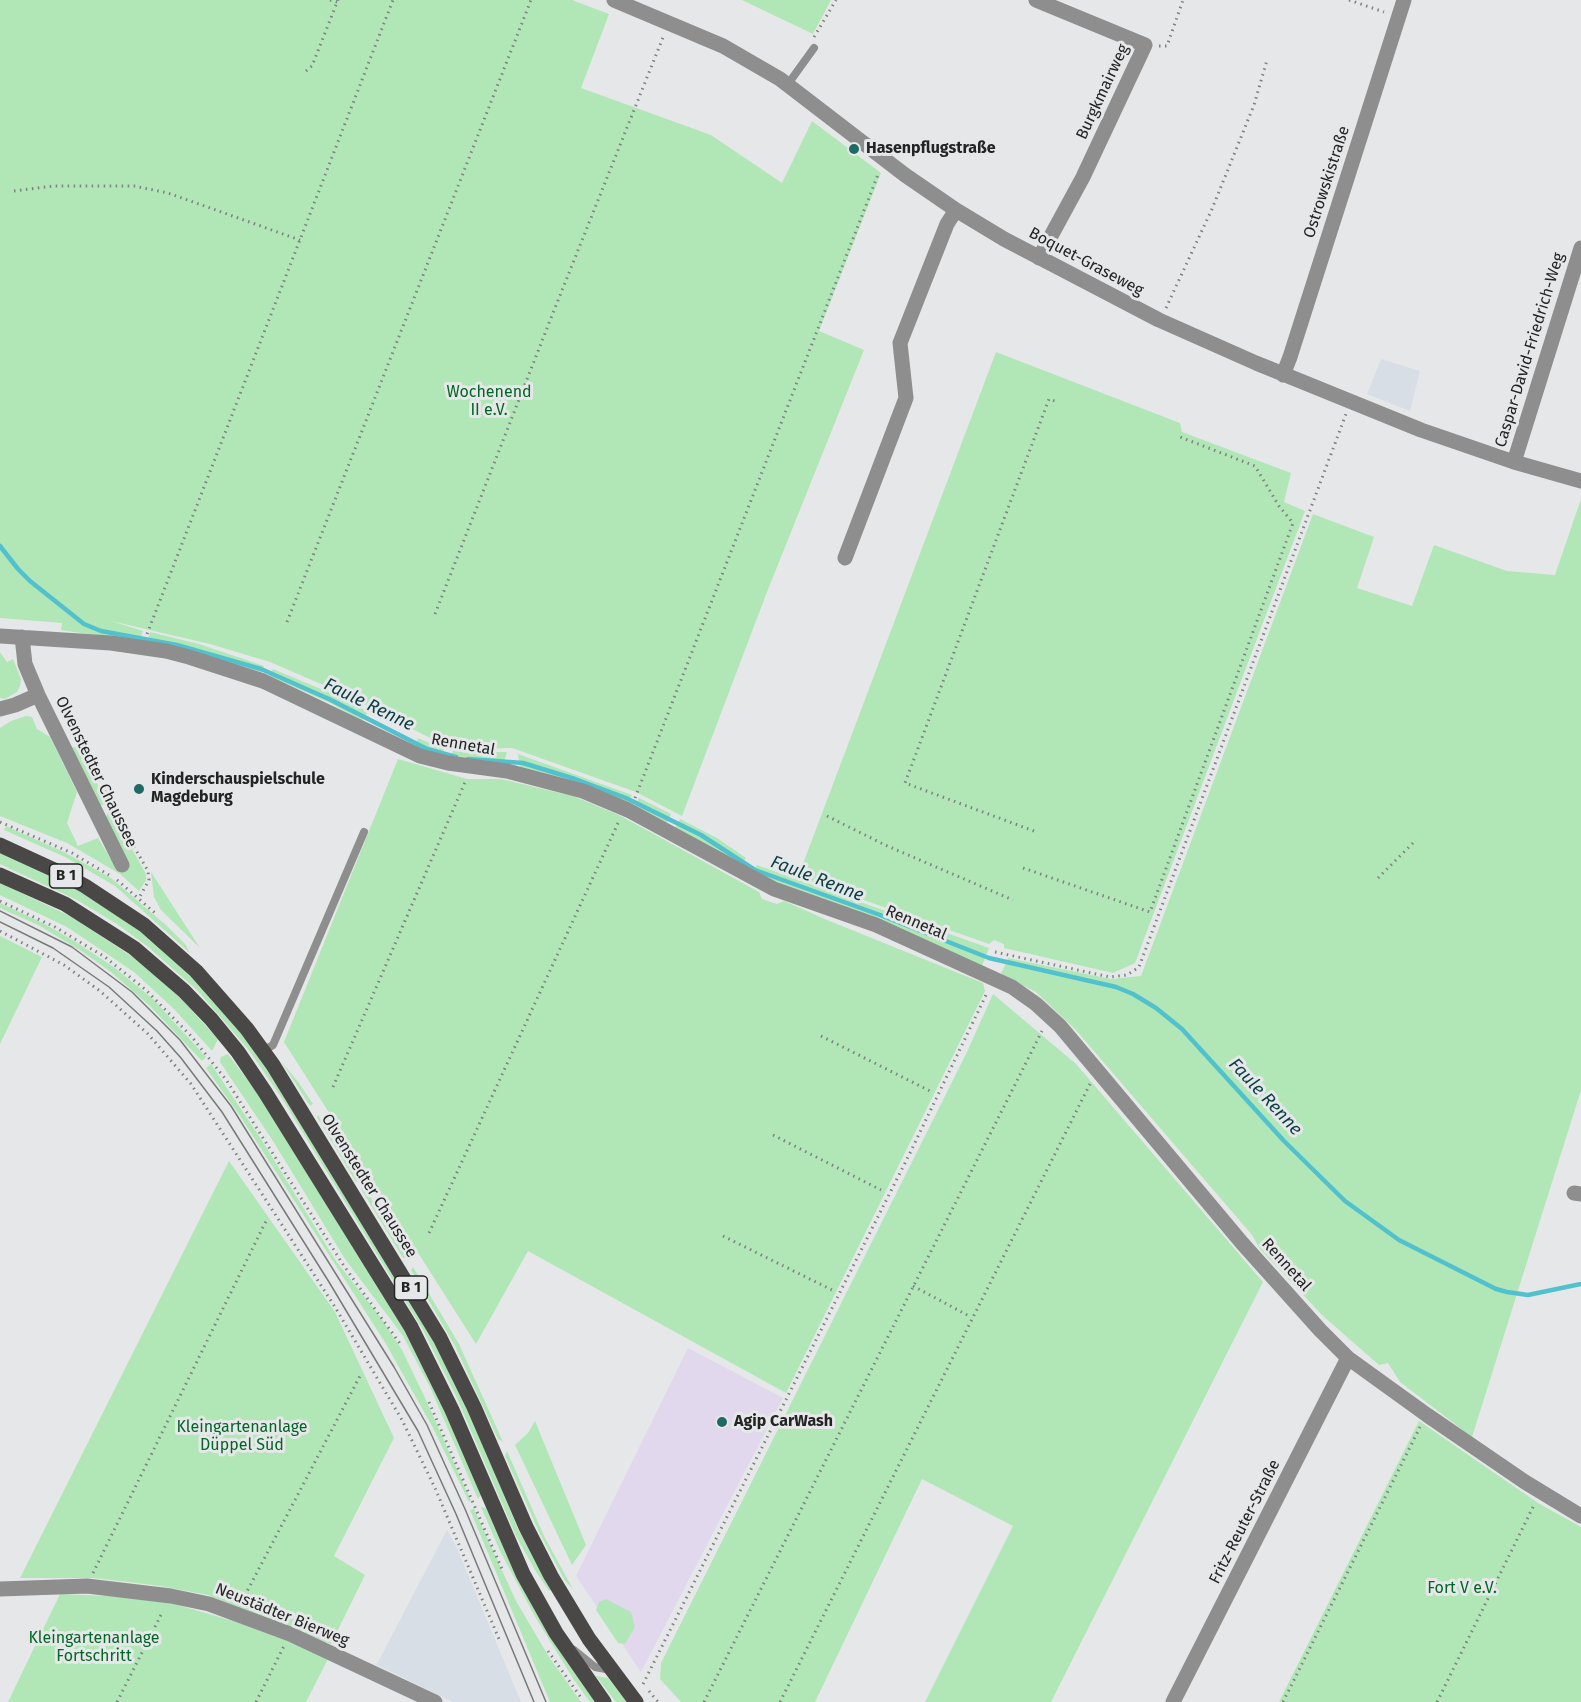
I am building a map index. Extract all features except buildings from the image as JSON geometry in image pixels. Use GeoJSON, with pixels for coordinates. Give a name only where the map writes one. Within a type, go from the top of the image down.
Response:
{"type":"FeatureCollection","features":[{"type":"Feature","properties":{"kind":"main road","name":"Olvenstedter Chaussee"},"geometry":{"type":"LineString","coordinates":[[0,845],[85,886],[151,931],[211,986],[263,1051],[440,1338],[474,1407],[536,1547],[569,1609],[636,1702]]}},
{"type":"Feature","properties":{"kind":"main road","name":"B 1"},"geometry":{"type":"LineString","coordinates":[[0,875],[73,909],[134,948],[184,991],[238,1052],[281,1117],[420,1344],[452,1410],[518,1564],[556,1633],[604,1702]]}},
{"type":"Feature","properties":{"kind":"street","name":"Boquet-Graseweg"},"geometry":{"type":"LineString","coordinates":[[614,0],[723,46],[788,84],[905,175],[956,210],[1039,258],[1159,320],[1283,375],[1421,430],[1514,462],[1581,481]]}},
{"type":"Feature","properties":{"kind":"street","name":"Burgkmairweg"},"geometry":{"type":"LineString","coordinates":[[1036,0],[1145,45],[1083,177],[1039,258]]}},
{"type":"Feature","properties":{"kind":"street","name":"Ostrowskistraße"},"geometry":{"type":"LineString","coordinates":[[1283,375],[1298,335],[1404,0]]}},
{"type":"Feature","properties":{"kind":"street"},"geometry":{"type":"LineString","coordinates":[[845,558],[906,398],[900,343],[947,224],[956,210]]}},
{"type":"Feature","properties":{"kind":"street","name":"Caspar-David-Friedrich-Weg"},"geometry":{"type":"LineString","coordinates":[[1514,462],[1581,248]]}},
{"type":"Feature","properties":{"kind":"street","name":"Rennetal"},"geometry":{"type":"LineString","coordinates":[[0,636],[144,647],[189,657],[263,681],[420,756],[448,763],[507,771],[584,791],[625,808],[774,889],[876,925],[987,974],[1024,995],[1060,1026],[1242,1243],[1348,1358],[1517,1478],[1581,1516]]}},
{"type":"Feature","properties":{"kind":"street","name":"Olvenstedter Chaussee"},"geometry":{"type":"LineString","coordinates":[[22,637],[25,664],[38,695],[122,865]]}},
{"type":"Feature","properties":{"kind":"street","name":"Olvenstedter Chaussee"},"geometry":{"type":"LineString","coordinates":[[0,709],[38,695]]}},
{"type":"Feature","properties":{"kind":"street","name":"Fritz-Reuter-Straße"},"geometry":{"type":"LineString","coordinates":[[1173,1702],[1348,1358]]}},
{"type":"Feature","properties":{"kind":"street","name":"Neustädter Bierweg"},"geometry":{"type":"LineString","coordinates":[[0,1590],[87,1586],[171,1596],[209,1604],[291,1634],[435,1702]]}},
{"type":"Feature","properties":{"kind":"lane"},"geometry":{"type":"LineString","coordinates":[[788,84],[814,48]]}},
{"type":"Feature","properties":{"kind":"lane"},"geometry":{"type":"LineString","coordinates":[[263,1051],[273,1045],[364,832]]}},
{"type":"Feature","properties":{"kind":"lane"},"geometry":{"type":"LineString","coordinates":[[556,1633],[590,1664],[599,1669],[611,1670]]}},
{"type":"Feature","properties":{"kind":"path"},"geometry":{"type":"LineString","coordinates":[[306,72],[312,66],[337,1],[330,0]]}},
{"type":"Feature","properties":{"kind":"path"},"geometry":{"type":"LineString","coordinates":[[147,633],[393,0]]}},
{"type":"Feature","properties":{"kind":"path"},"geometry":{"type":"LineString","coordinates":[[287,622],[531,0]]}},
{"type":"Feature","properties":{"kind":"path"},"geometry":{"type":"LineString","coordinates":[[814,48],[812,39],[836,0]]}},
{"type":"Feature","properties":{"kind":"path"},"geometry":{"type":"LineString","coordinates":[[1145,45],[1167,46],[1183,0]]}},
{"type":"Feature","properties":{"kind":"path"},"geometry":{"type":"LineString","coordinates":[[1349,0],[1398,18]]}},
{"type":"Feature","properties":{"kind":"path"},"geometry":{"type":"LineString","coordinates":[[435,614],[664,34]]}},
{"type":"Feature","properties":{"kind":"path"},"geometry":{"type":"LineString","coordinates":[[1165,310],[1212,209],[1254,105],[1268,60]]}},
{"type":"Feature","properties":{"kind":"path"},"geometry":{"type":"LineString","coordinates":[[636,797],[880,171]]}},
{"type":"Feature","properties":{"kind":"path"},"geometry":{"type":"LineString","coordinates":[[14,191],[53,186],[134,186],[168,193],[300,240]]}},
{"type":"Feature","properties":{"kind":"path"},"geometry":{"type":"LineString","coordinates":[[1034,831],[905,783],[1049,399],[1055,401]]}},
{"type":"Feature","properties":{"kind":"path"},"geometry":{"type":"LineString","coordinates":[[995,952],[1110,977],[1127,975],[1139,967],[1351,402]]}},
{"type":"Feature","properties":{"kind":"path"},"geometry":{"type":"LineString","coordinates":[[1023,868],[1150,912],[1285,545],[1293,523],[1279,506],[1255,466],[1180,437]]}},
{"type":"Feature","properties":{"kind":"path"},"geometry":{"type":"LineString","coordinates":[[333,1087],[467,779]]}},
{"type":"Feature","properties":{"kind":"path"},"geometry":{"type":"LineString","coordinates":[[429,1233],[621,816]]}},
{"type":"Feature","properties":{"kind":"path"},"geometry":{"type":"LineString","coordinates":[[826,816],[885,845],[1013,900]]}},
{"type":"Feature","properties":{"kind":"path"},"geometry":{"type":"LineString","coordinates":[[1378,878],[1416,840]]}},
{"type":"Feature","properties":{"kind":"path"},"geometry":{"type":"LineString","coordinates":[[0,901],[55,927],[105,957],[146,990],[192,1037],[227,1081],[344,1266],[402,1346]]}},
{"type":"Feature","properties":{"kind":"path"},"geometry":{"type":"LineString","coordinates":[[0,931],[44,953],[100,991],[148,1034],[191,1084],[335,1307],[402,1420],[435,1488],[499,1639]]}},
{"type":"Feature","properties":{"kind":"path"},"geometry":{"type":"LineString","coordinates":[[658,1702],[643,1684],[924,1124],[991,985],[987,974]]}},
{"type":"Feature","properties":{"kind":"path"},"geometry":{"type":"LineString","coordinates":[[704,1702],[1045,1025]]}},
{"type":"Feature","properties":{"kind":"path"},"geometry":{"type":"LineString","coordinates":[[821,1036],[930,1091]]}},
{"type":"Feature","properties":{"kind":"path"},"geometry":{"type":"LineString","coordinates":[[780,1702],[971,1317],[1095,1074]]}},
{"type":"Feature","properties":{"kind":"path"},"geometry":{"type":"LineString","coordinates":[[773,1135],[881,1190]]}},
{"type":"Feature","properties":{"kind":"path"},"geometry":{"type":"LineString","coordinates":[[87,1586],[267,1219]]}},
{"type":"Feature","properties":{"kind":"path"},"geometry":{"type":"LineString","coordinates":[[723,1236],[832,1290]]}},
{"type":"Feature","properties":{"kind":"path"},"geometry":{"type":"LineString","coordinates":[[913,1286],[971,1317]]}},
{"type":"Feature","properties":{"kind":"path"},"geometry":{"type":"LineString","coordinates":[[236,1613],[360,1376]]}},
{"type":"Feature","properties":{"kind":"path"},"geometry":{"type":"LineString","coordinates":[[427,1398],[504,1571]]}},
{"type":"Feature","properties":{"kind":"path"},"geometry":{"type":"LineString","coordinates":[[1283,1702],[1424,1420]]}},
{"type":"Feature","properties":{"kind":"path"},"geometry":{"type":"LineString","coordinates":[[1437,1702],[1536,1500]]}},
{"type":"Feature","properties":{"kind":"path"},"geometry":{"type":"LineString","coordinates":[[117,1702],[171,1596]]}},
{"type":"Feature","properties":{"kind":"path"},"geometry":{"type":"LineString","coordinates":[[256,1702],[291,1634]]}},
{"type":"Feature","properties":{"kind":"path"},"geometry":{"type":"LineString","coordinates":[[546,1648],[584,1702]]}},
{"type":"Feature","properties":{"kind":"shaded area"},"geometry":{"type":"Polygon","coordinates":[[[1381,359],[1420,371],[1410,411],[1367,394],[1381,359]]]}},
{"type":"Feature","properties":{"kind":"shaded area"},"geometry":{"type":"Polygon","coordinates":[[[688,1348],[783,1398],[641,1672],[576,1576],[688,1348]]]}},
{"type":"Feature","properties":{"kind":"shaded area"},"geometry":{"type":"Polygon","coordinates":[[[447,1530],[456,1546],[521,1702],[453,1702],[375,1664],[447,1530]]]}},
{"type":"Feature","properties":{"kind":"green space","name":"Wochenend II e.V."},"geometry":{"type":"Polygon","coordinates":[[[0,0],[572,0],[609,14],[581,88],[711,135],[782,183],[812,121],[881,173],[819,331],[864,350],[767,592],[682,816],[636,792],[512,748],[472,749],[440,743],[342,693],[270,662],[210,644],[111,621],[143,631],[140,642],[61,630],[62,623],[0,618],[0,0]]]}},
{"type":"Feature","properties":{"kind":"green space"},"geometry":{"type":"Polygon","coordinates":[[[742,0],[831,0],[813,34],[742,0]]]}},
{"type":"Feature","properties":{"kind":"green space"},"geometry":{"type":"Polygon","coordinates":[[[996,352],[1180,423],[1182,432],[1291,473],[1284,502],[1305,511],[1135,963],[1113,973],[1004,948],[1004,944],[994,940],[989,944],[798,877],[996,352]]]}},
{"type":"Feature","properties":{"kind":"green space"},"geometry":{"type":"Polygon","coordinates":[[[1581,499],[1581,1090],[1472,1437],[1400,1382],[1388,1363],[1379,1365],[1323,1316],[1260,1249],[1252,1235],[1075,1029],[1036,992],[1001,974],[1008,958],[1111,979],[1141,976],[1313,514],[1374,537],[1357,588],[1412,606],[1434,545],[1507,571],[1555,575],[1581,499]]]}},
{"type":"Feature","properties":{"kind":"green space"},"geometry":{"type":"Polygon","coordinates":[[[150,632],[199,644],[264,666],[261,674],[147,643],[150,632]]]}},
{"type":"Feature","properties":{"kind":"green space"},"geometry":{"type":"Polygon","coordinates":[[[0,652],[7,662],[13,659],[21,679],[17,692],[5,699],[0,698],[0,652]]]}},
{"type":"Feature","properties":{"kind":"green space"},"geometry":{"type":"Polygon","coordinates":[[[273,669],[340,697],[368,712],[362,721],[332,704],[269,676],[273,669]]]}},
{"type":"Feature","properties":{"kind":"green space"},"geometry":{"type":"Polygon","coordinates":[[[26,716],[32,717],[37,729],[50,737],[77,792],[67,823],[78,846],[98,838],[117,869],[105,818],[110,810],[146,874],[146,880],[139,891],[120,874],[67,843],[0,816],[0,728],[26,716]]]}},
{"type":"Feature","properties":{"kind":"green space"},"geometry":{"type":"Polygon","coordinates":[[[418,738],[444,749],[441,758],[415,748],[418,738]]]}},
{"type":"Feature","properties":{"kind":"green space"},"geometry":{"type":"Polygon","coordinates":[[[78,746],[107,803],[100,806],[71,748],[78,746]]]}},
{"type":"Feature","properties":{"kind":"green space"},"geometry":{"type":"Polygon","coordinates":[[[453,750],[507,752],[503,765],[451,759],[453,750]]]}},
{"type":"Feature","properties":{"kind":"green space"},"geometry":{"type":"Polygon","coordinates":[[[518,754],[632,795],[627,804],[520,768],[518,754]]]}},
{"type":"Feature","properties":{"kind":"green space"},"geometry":{"type":"Polygon","coordinates":[[[398,759],[467,779],[501,779],[573,796],[621,816],[759,892],[762,899],[777,904],[784,901],[983,983],[985,991],[786,1393],[528,1251],[476,1344],[284,1042],[398,759]]]}},
{"type":"Feature","properties":{"kind":"green space"},"geometry":{"type":"Polygon","coordinates":[[[639,798],[671,814],[667,823],[635,806],[639,798]]]}},
{"type":"Feature","properties":{"kind":"green space"},"geometry":{"type":"Polygon","coordinates":[[[680,819],[717,838],[746,858],[742,865],[675,828],[680,819]]]}},
{"type":"Feature","properties":{"kind":"green space"},"geometry":{"type":"Polygon","coordinates":[[[6,826],[64,852],[111,878],[167,926],[186,945],[190,953],[115,886],[65,857],[4,830],[6,826]]]}},
{"type":"Feature","properties":{"kind":"green space"},"geometry":{"type":"Polygon","coordinates":[[[0,853],[71,886],[131,924],[179,964],[223,1008],[256,1052],[427,1329],[464,1401],[519,1531],[551,1590],[549,1591],[535,1570],[516,1536],[457,1398],[423,1330],[281,1097],[248,1049],[197,990],[147,946],[117,924],[77,900],[0,864],[0,853]]]}},
{"type":"Feature","properties":{"kind":"green space"},"geometry":{"type":"Polygon","coordinates":[[[757,865],[989,948],[982,966],[752,873],[757,865]]]}},
{"type":"Feature","properties":{"kind":"green space"},"geometry":{"type":"Polygon","coordinates":[[[151,872],[200,948],[161,910],[154,897],[151,872]]]}},
{"type":"Feature","properties":{"kind":"green space"},"geometry":{"type":"Polygon","coordinates":[[[0,883],[74,918],[140,962],[182,1000],[218,1039],[212,1051],[174,1009],[134,972],[67,927],[0,895],[0,883]]]}},
{"type":"Feature","properties":{"kind":"green space"},"geometry":{"type":"Polygon","coordinates":[[[0,903],[43,923],[115,968],[153,999],[206,1057],[202,1061],[150,1006],[111,972],[38,925],[0,908],[0,903]]]}},
{"type":"Feature","properties":{"kind":"green space"},"geometry":{"type":"Polygon","coordinates":[[[0,936],[42,957],[0,1044],[0,936]]]}},
{"type":"Feature","properties":{"kind":"green space"},"geometry":{"type":"Polygon","coordinates":[[[993,994],[1076,1064],[1263,1282],[1051,1702],[925,1702],[1013,1526],[922,1479],[815,1702],[681,1702],[660,1679],[661,1663],[967,1052],[993,994]]]}},
{"type":"Feature","properties":{"kind":"green space"},"geometry":{"type":"Polygon","coordinates":[[[228,1054],[260,1097],[407,1335],[440,1400],[471,1471],[481,1495],[478,1499],[430,1387],[403,1336],[345,1259],[273,1141],[220,1062],[221,1057],[228,1054]]]}},
{"type":"Feature","properties":{"kind":"green space"},"geometry":{"type":"Polygon","coordinates":[[[281,1061],[299,1083],[313,1104],[310,1106],[281,1061]]]}},
{"type":"Feature","properties":{"kind":"green space"},"geometry":{"type":"Polygon","coordinates":[[[211,1064],[263,1142],[336,1261],[381,1318],[402,1350],[471,1501],[469,1502],[433,1428],[386,1344],[240,1116],[206,1068],[211,1064]]]}},
{"type":"Feature","properties":{"kind":"green space"},"geometry":{"type":"Polygon","coordinates":[[[318,1115],[359,1180],[356,1182],[317,1117],[318,1115]]]}},
{"type":"Feature","properties":{"kind":"green space","name":"Kleingartenanlage Düppel Süd"},"geometry":{"type":"Polygon","coordinates":[[[229,1161],[335,1312],[394,1438],[334,1556],[365,1575],[331,1644],[208,1595],[161,1586],[94,1578],[20,1578],[229,1161]]]}},
{"type":"Feature","properties":{"kind":"green space"},"geometry":{"type":"Polygon","coordinates":[[[363,1185],[408,1258],[403,1258],[361,1189],[363,1185]]]}},
{"type":"Feature","properties":{"kind":"green space"},"geometry":{"type":"Polygon","coordinates":[[[413,1267],[459,1344],[503,1442],[498,1439],[455,1346],[411,1270],[413,1267]]]}},
{"type":"Feature","properties":{"kind":"green space"},"geometry":{"type":"Polygon","coordinates":[[[535,1421],[586,1545],[572,1565],[515,1445],[528,1433],[535,1421]]]}},
{"type":"Feature","properties":{"kind":"green space","name":"Fort V e.V."},"geometry":{"type":"Polygon","coordinates":[[[1419,1421],[1538,1503],[1581,1527],[1581,1702],[1279,1702],[1419,1421]]]}},
{"type":"Feature","properties":{"kind":"green space"},"geometry":{"type":"Polygon","coordinates":[[[507,1451],[544,1536],[573,1589],[565,1581],[539,1532],[505,1456],[507,1451]]]}},
{"type":"Feature","properties":{"kind":"green space"},"geometry":{"type":"Polygon","coordinates":[[[481,1507],[486,1508],[515,1574],[536,1613],[595,1702],[590,1702],[574,1680],[534,1615],[500,1551],[481,1507]]]}},
{"type":"Feature","properties":{"kind":"green space"},"geometry":{"type":"Polygon","coordinates":[[[474,1509],[516,1601],[549,1657],[581,1702],[550,1702],[470,1510],[474,1509]]]}},
{"type":"Feature","properties":{"kind":"green space","name":"Kleingartenanlage Fortschritt"},"geometry":{"type":"Polygon","coordinates":[[[60,1594],[154,1598],[257,1628],[329,1657],[306,1702],[8,1702],[60,1594]]]}},
{"type":"Feature","properties":{"kind":"green space"},"geometry":{"type":"Polygon","coordinates":[[[606,1599],[631,1612],[635,1627],[625,1644],[618,1643],[596,1610],[599,1602],[606,1599]]]}},
{"type":"Feature","properties":{"kind":"green space"},"geometry":{"type":"Polygon","coordinates":[[[596,1676],[608,1678],[627,1702],[616,1702],[596,1676]]]}},
{"type":"Feature","properties":{"kind":"waterway","name":"Faule Renne"},"geometry":{"type":"LineString","coordinates":[[0,546],[30,581],[84,624],[101,631],[177,645],[261,669],[329,699],[427,749],[456,757]]}},
{"type":"Feature","properties":{"kind":"waterway","name":"Faule Renne"},"geometry":{"type":"LineString","coordinates":[[468,759],[523,763],[575,779],[626,798],[701,835],[755,870],[880,915],[989,958],[1116,987],[1133,994],[1156,1008],[1182,1029],[1284,1141],[1345,1201],[1399,1240],[1496,1289],[1507,1292],[1528,1295],[1581,1284]]}},
{"type":"Feature","properties":{"kind":"tram line"},"geometry":{"type":"LineString","coordinates":[[0,911],[72,947],[132,992],[180,1040],[231,1106],[394,1367],[427,1425],[546,1702]]}},
{"type":"Feature","properties":{"kind":"tram line"},"geometry":{"type":"LineString","coordinates":[[0,922],[53,948],[109,987],[157,1031],[181,1058],[222,1112],[329,1282],[418,1431],[456,1514],[534,1702]]}},
{"type":"Feature","properties":{"kind":"place","name":"Hasenpflugstraße"},"geometry":{"type":"Point","coordinates":[854,149]}},
{"type":"Feature","properties":{"kind":"place","name":"Kinderschauspielschule Magdeburg"},"geometry":{"type":"Point","coordinates":[139,789]}},
{"type":"Feature","properties":{"kind":"place","name":"Agip CarWash"},"geometry":{"type":"Point","coordinates":[722,1422]}}]}
